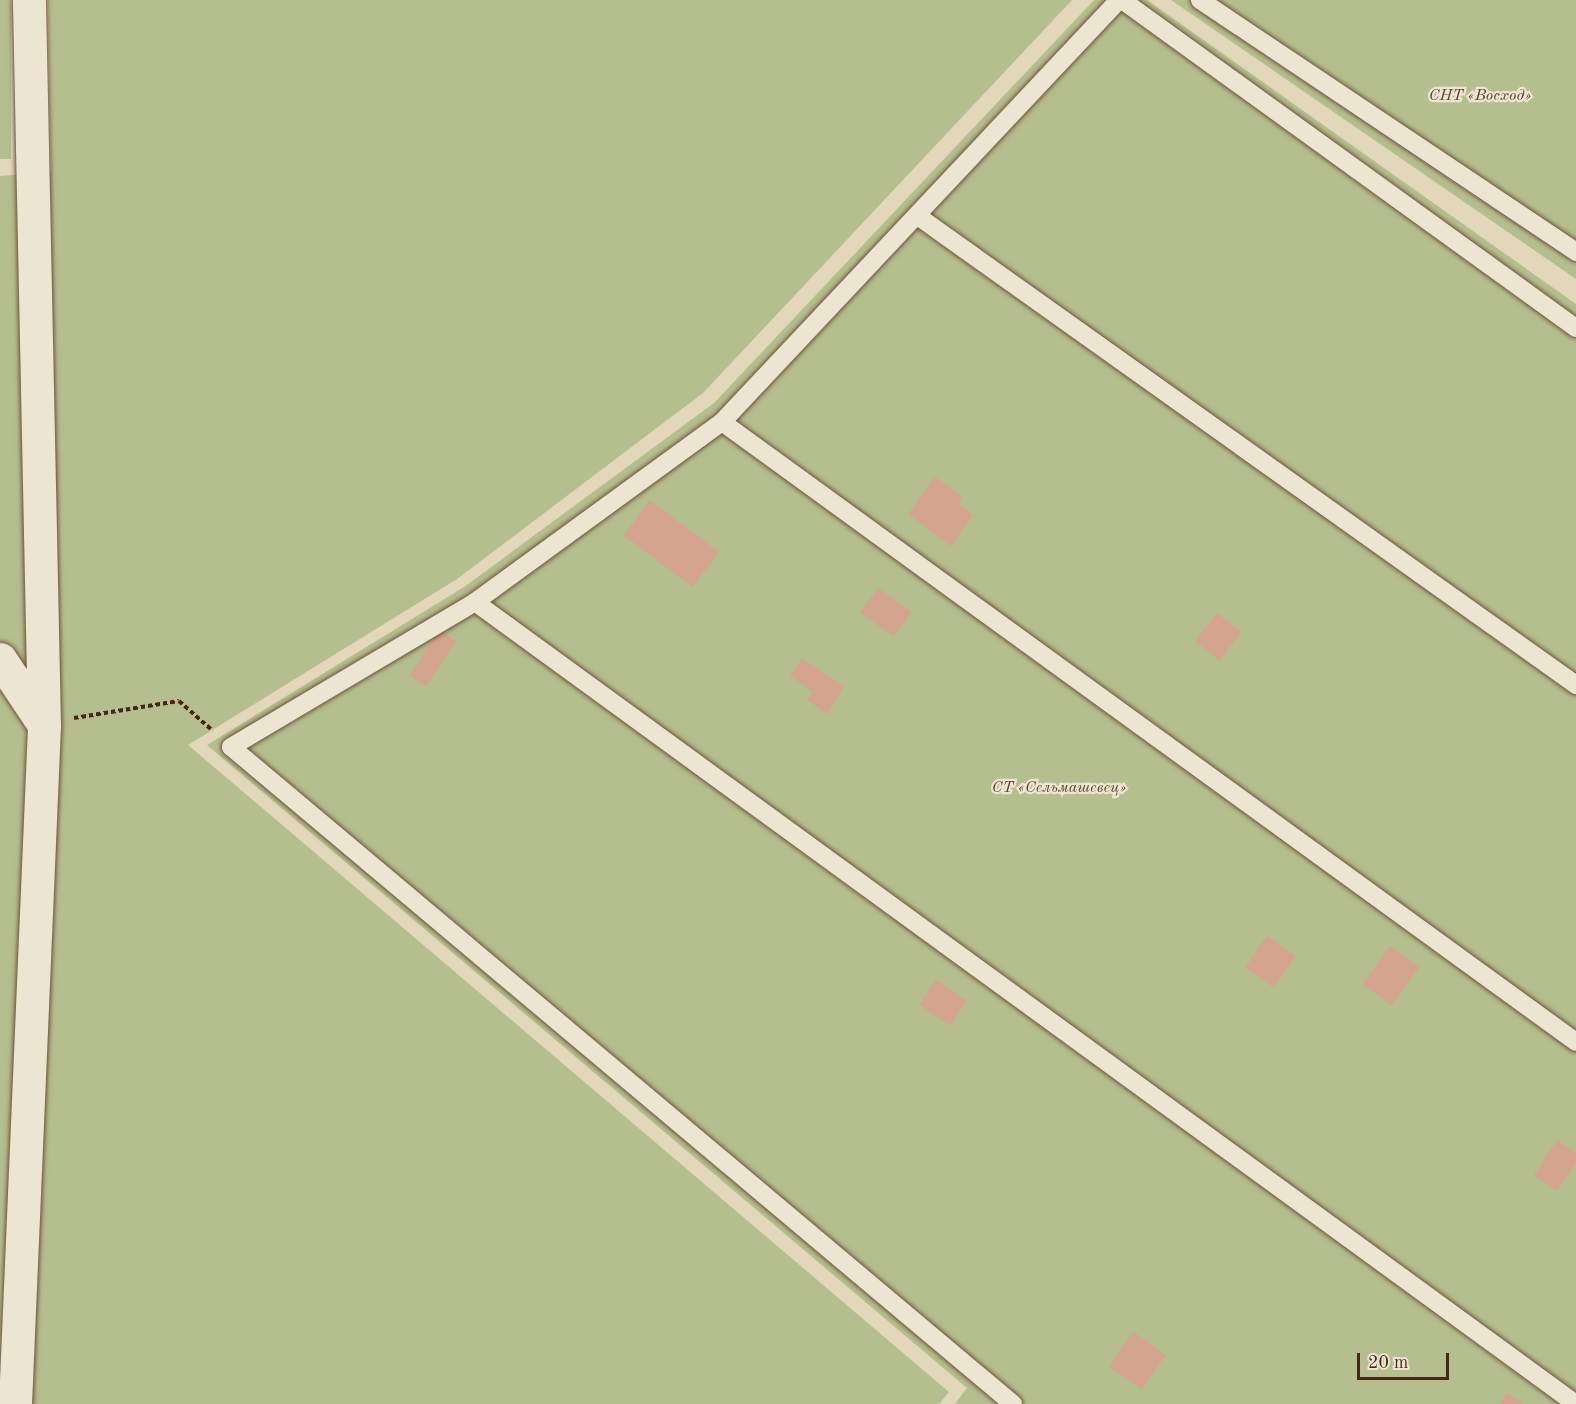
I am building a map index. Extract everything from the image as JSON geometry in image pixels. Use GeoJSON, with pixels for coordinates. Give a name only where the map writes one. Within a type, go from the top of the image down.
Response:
{"type":"FeatureCollection","features":[{"type":"Feature","properties":{"kind":"street"},"geometry":{"type":"LineString","coordinates":[[15,1404],[44,725],[29,0]]}},
{"type":"Feature","properties":{"kind":"street"},"geometry":{"type":"LineString","coordinates":[[0,659],[44,725]]}},
{"type":"Feature","properties":{"kind":"lane"},"geometry":{"type":"LineString","coordinates":[[1013,1404],[231,747],[475,602],[722,422],[920,217],[1120,0],[1576,328]]}},
{"type":"Feature","properties":{"kind":"lane"},"geometry":{"type":"LineString","coordinates":[[1200,0],[1576,252]]}},
{"type":"Feature","properties":{"kind":"lane"},"geometry":{"type":"LineString","coordinates":[[920,217],[1576,685]]}},
{"type":"Feature","properties":{"kind":"lane"},"geometry":{"type":"LineString","coordinates":[[722,422],[1576,1042]]}},
{"type":"Feature","properties":{"kind":"lane"},"geometry":{"type":"LineString","coordinates":[[475,602],[1576,1404]]}},
{"type":"Feature","properties":{"kind":"path"},"geometry":{"type":"LineString","coordinates":[[44,725],[178,701],[231,747]]}},
{"type":"Feature","properties":{"kind":"green space"},"geometry":{"type":"Polygon","coordinates":[[[0,0],[11,0],[11,159],[0,159],[0,0]]]}},
{"type":"Feature","properties":{"kind":"green space"},"geometry":{"type":"Polygon","coordinates":[[[48,0],[1072,0],[703,393],[457,579],[188,745],[949,1392],[939,1404],[0,1404],[0,176],[51,172],[48,0]]]}},
{"type":"Feature","properties":{"kind":"green space","name":"СТ «Сельмашевец»"},"geometry":{"type":"Polygon","coordinates":[[[1094,0],[1147,0],[1576,304],[1576,1404],[955,1404],[967,1388],[207,745],[464,587],[714,403],[1094,0]]]}},
{"type":"Feature","properties":{"kind":"green space","name":"СНТ «Восход»"},"geometry":{"type":"Polygon","coordinates":[[[1171,0],[1576,0],[1576,279],[1171,0]]]}},
{"type":"Feature","properties":{"kind":"building"},"geometry":{"type":"Polygon","coordinates":[[[935,477],[962,496],[959,504],[973,515],[951,546],[908,514],[935,477]]]}},
{"type":"Feature","properties":{"kind":"building"},"geometry":{"type":"Polygon","coordinates":[[[650,500],[719,552],[692,587],[624,535],[650,500]]]}},
{"type":"Feature","properties":{"kind":"building"},"geometry":{"type":"Polygon","coordinates":[[[878,588],[911,612],[894,636],[860,612],[878,588]]]}},
{"type":"Feature","properties":{"kind":"building"},"geometry":{"type":"Polygon","coordinates":[[[1217,613],[1241,632],[1219,660],[1195,641],[1217,613]]]}},
{"type":"Feature","properties":{"kind":"building"},"geometry":{"type":"Polygon","coordinates":[[[439,630],[456,641],[426,686],[410,675],[439,630]]]}},
{"type":"Feature","properties":{"kind":"building"},"geometry":{"type":"Polygon","coordinates":[[[802,658],[844,687],[827,714],[807,700],[813,692],[790,676],[802,658]]]}},
{"type":"Feature","properties":{"kind":"building"},"geometry":{"type":"Polygon","coordinates":[[[1267,936],[1296,956],[1274,987],[1245,967],[1267,936]]]}},
{"type":"Feature","properties":{"kind":"building"},"geometry":{"type":"Polygon","coordinates":[[[1390,946],[1419,967],[1391,1005],[1362,984],[1390,946]]]}},
{"type":"Feature","properties":{"kind":"building"},"geometry":{"type":"Polygon","coordinates":[[[936,980],[967,1001],[950,1026],[919,1005],[936,980]]]}},
{"type":"Feature","properties":{"kind":"building"},"geometry":{"type":"Polygon","coordinates":[[[1557,1140],[1576,1153],[1576,1163],[1557,1191],[1534,1175],[1557,1140]]]}},
{"type":"Feature","properties":{"kind":"building"},"geometry":{"type":"Polygon","coordinates":[[[1133,1332],[1166,1355],[1142,1389],[1109,1366],[1133,1332]]]}},
{"type":"Feature","properties":{"kind":"building"},"geometry":{"type":"Polygon","coordinates":[[[1506,1393],[1524,1404],[1500,1404],[1506,1393]]]}}]}
